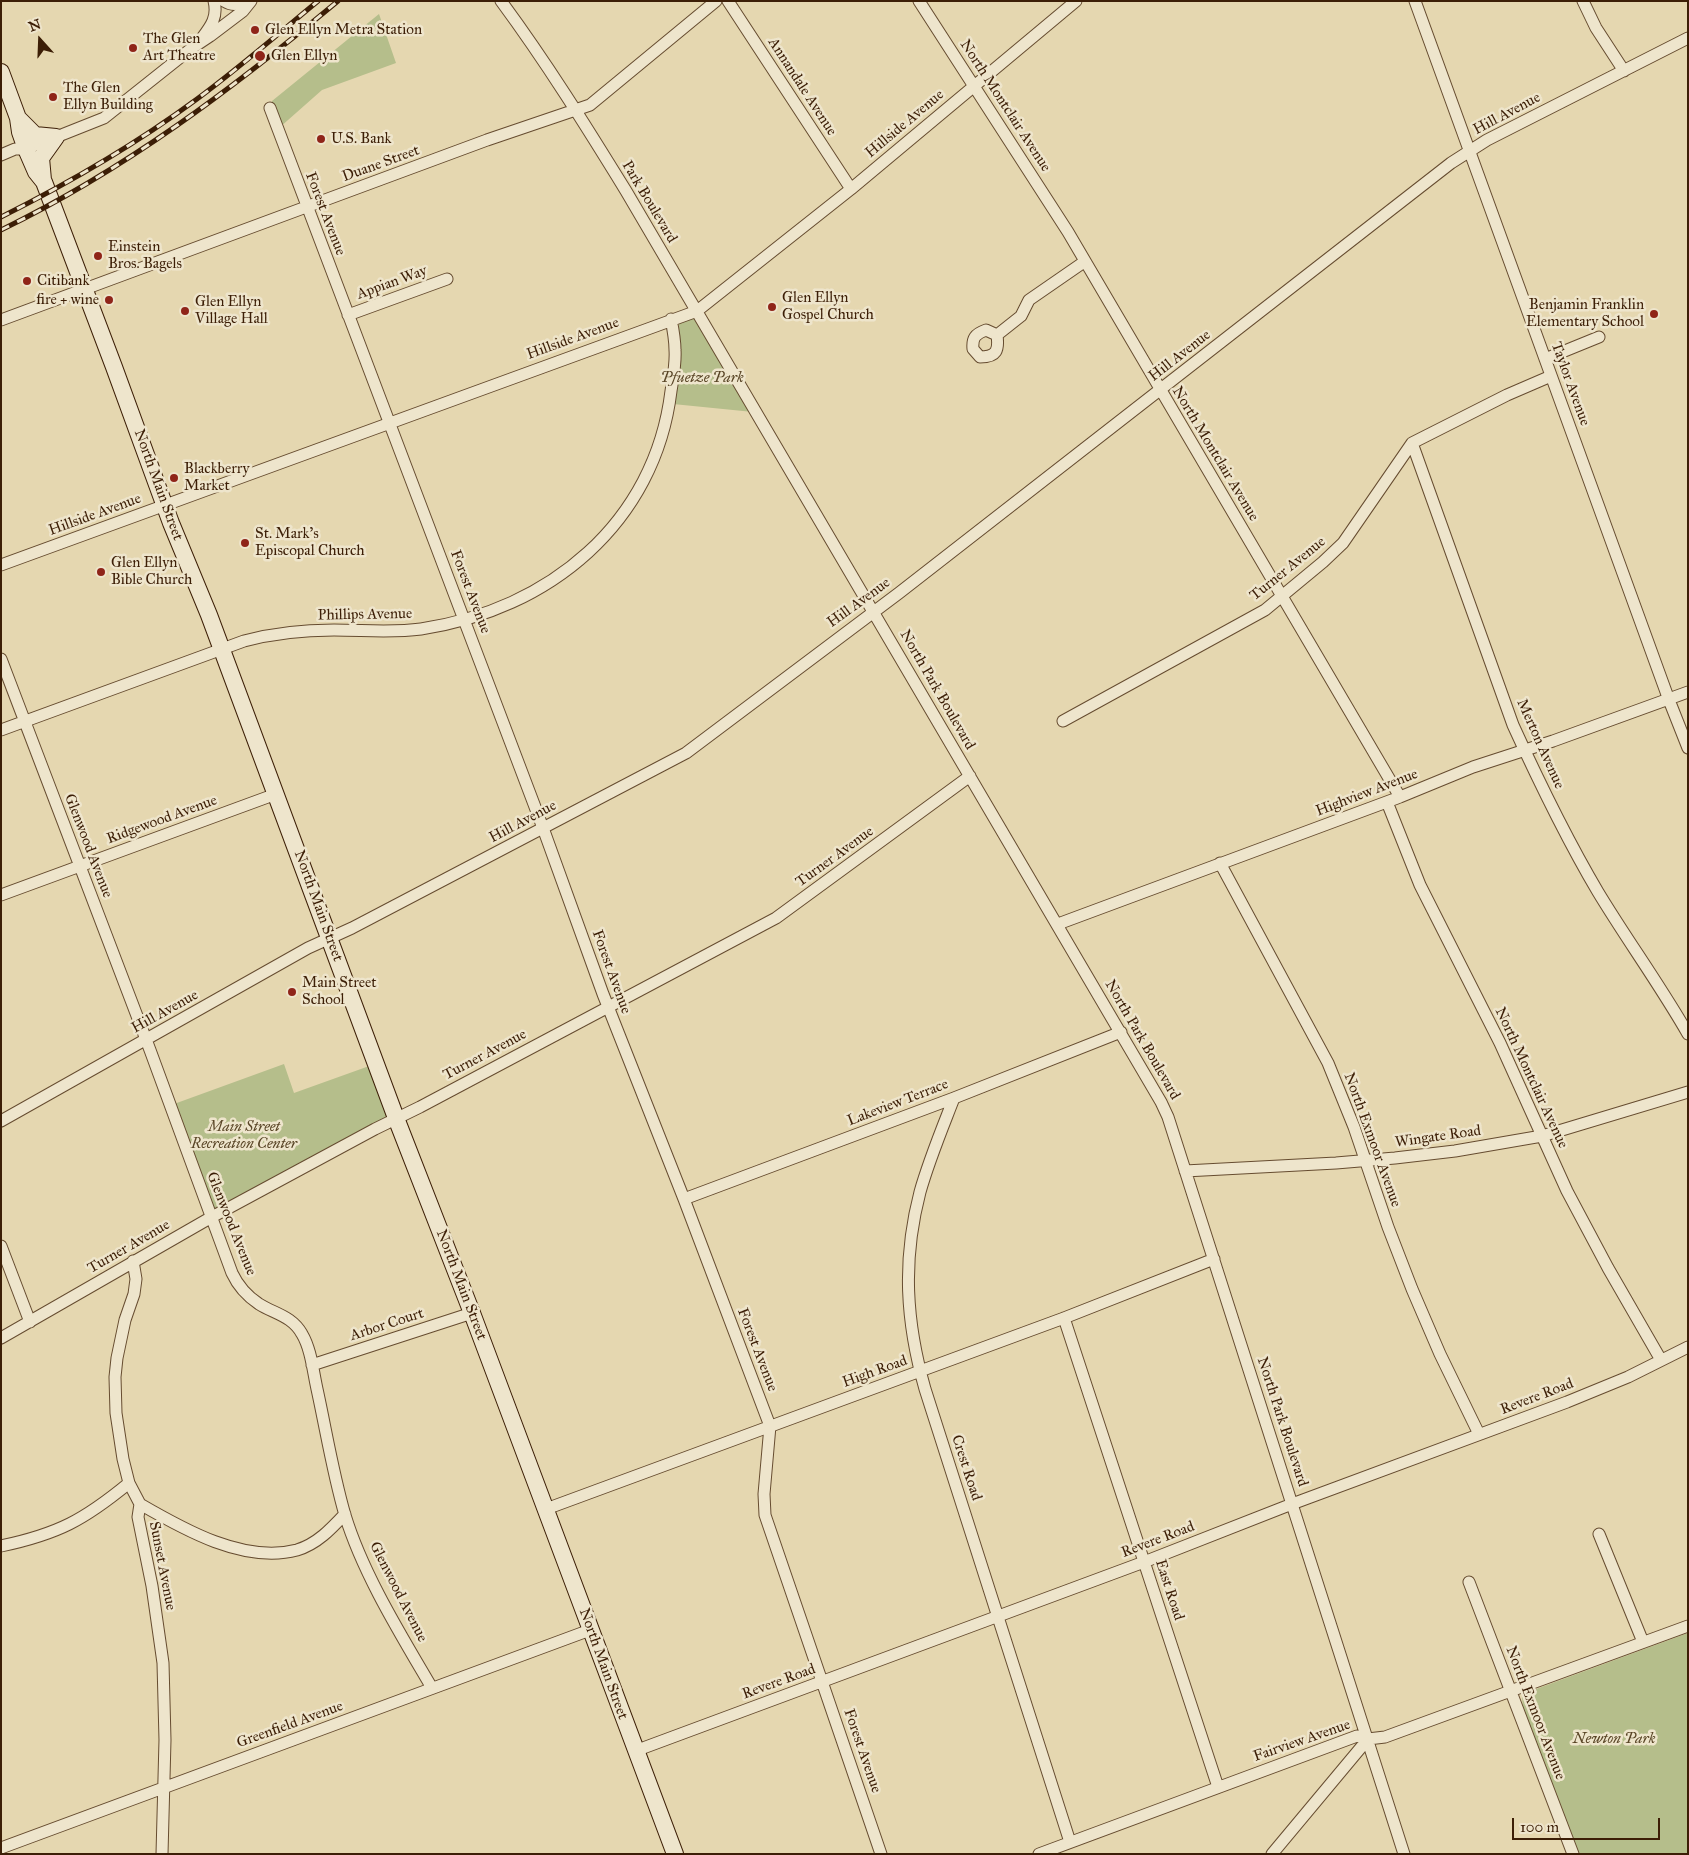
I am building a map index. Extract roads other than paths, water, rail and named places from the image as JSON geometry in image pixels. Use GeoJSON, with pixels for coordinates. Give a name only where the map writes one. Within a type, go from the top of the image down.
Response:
{"type":"FeatureCollection","features":[{"type":"Feature","properties":{"kind":"street"},"geometry":{"type":"LineString","coordinates":[[192,48],[203,37],[215,18],[214,1]]}},
{"type":"Feature","properties":{"kind":"street"},"geometry":{"type":"LineString","coordinates":[[224,1],[231,5],[238,5],[246,1]]}},
{"type":"Feature","properties":{"kind":"street"},"geometry":{"type":"LineString","coordinates":[[1,154],[26,148],[104,118],[192,48],[243,11],[251,1]]}},
{"type":"Feature","properties":{"kind":"street"},"geometry":{"type":"LineString","coordinates":[[500,1],[531,42],[576,109]]}},
{"type":"Feature","properties":{"kind":"street","name":"Duane Street"},"geometry":{"type":"LineString","coordinates":[[1,320],[590,105],[716,1]]}},
{"type":"Feature","properties":{"kind":"street","name":"Annandale Avenue"},"geometry":{"type":"LineString","coordinates":[[728,1],[850,189]]}},
{"type":"Feature","properties":{"kind":"street","name":"North Montclair Avenue"},"geometry":{"type":"LineString","coordinates":[[919,1],[1068,232],[1400,797]]}},
{"type":"Feature","properties":{"kind":"street","name":"Hillside Avenue"},"geometry":{"type":"LineString","coordinates":[[1,565],[388,422],[697,311],[850,189],[1076,1]]}},
{"type":"Feature","properties":{"kind":"street","name":"Taylor Avenue"},"geometry":{"type":"LineString","coordinates":[[1415,1],[1688,748]]}},
{"type":"Feature","properties":{"kind":"street"},"geometry":{"type":"LineString","coordinates":[[1583,1],[1596,28],[1624,70]]}},
{"type":"Feature","properties":{"kind":"street","name":"Hill Avenue"},"geometry":{"type":"LineString","coordinates":[[1,1120],[308,948],[686,753],[899,593],[1452,163],[1488,140],[1688,38]]}},
{"type":"Feature","properties":{"kind":"street","name":"North Main Street"},"geometry":{"type":"LineString","coordinates":[[1,72],[18,118],[20,132],[26,148],[36,172],[44,182],[164,505],[222,649],[396,1118],[472,1313],[675,1854]]}},
{"type":"Feature","properties":{"kind":"street","name":"Forest Avenue"},"geometry":{"type":"LineString","coordinates":[[270,108],[306,208],[543,828],[607,1006],[684,1199],[770,1426],[764,1494],[765,1515],[882,1854]]}},
{"type":"Feature","properties":{"kind":"street","name":"Park Boulevard"},"geometry":{"type":"LineString","coordinates":[[576,109],[697,311]]}},
{"type":"Feature","properties":{"kind":"street"},"geometry":{"type":"LineString","coordinates":[[18,118],[35,135],[56,137]]}},
{"type":"Feature","properties":{"kind":"street"},"geometry":{"type":"LineString","coordinates":[[44,182],[42,158],[56,137]]}},
{"type":"Feature","properties":{"kind":"street"},"geometry":{"type":"LineString","coordinates":[[996,335],[1021,316],[1029,300],[1084,262]]}},
{"type":"Feature","properties":{"kind":"street","name":"Appian Way"},"geometry":{"type":"LineString","coordinates":[[348,315],[447,279]]}},
{"type":"Feature","properties":{"kind":"street","name":"North Park Boulevard"},"geometry":{"type":"LineString","coordinates":[[697,311],[1162,1102],[1404,1854]]}},
{"type":"Feature","properties":{"kind":"street","name":"Phillips Avenue"},"geometry":{"type":"LineString","coordinates":[[1,730],[262,636],[290,632],[336,630],[399,632],[464,621],[511,603],[553,581],[592,549],[609,531],[627,508],[648,474],[666,423],[669,408],[675,350],[671,320]]}},
{"type":"Feature","properties":{"kind":"street"},"geometry":{"type":"LineString","coordinates":[[1545,359],[1599,337]]}},
{"type":"Feature","properties":{"kind":"street","name":"Turner Avenue"},"geometry":{"type":"LineString","coordinates":[[1063,721],[1265,610],[1323,562],[1343,542],[1412,443],[1507,395],[1551,376]]}},
{"type":"Feature","properties":{"kind":"street","name":"Merton Avenue"},"geometry":{"type":"LineString","coordinates":[[1412,443],[1514,725],[1525,750],[1549,801],[1598,892],[1688,1034]]}},
{"type":"Feature","properties":{"kind":"street","name":"Glenwood Avenue"},"geometry":{"type":"LineString","coordinates":[[1,659],[146,1040],[210,1218],[232,1273],[248,1296],[259,1304],[290,1319],[302,1334],[312,1365],[345,1514],[356,1545],[381,1597],[432,1688]]}},
{"type":"Feature","properties":{"kind":"street","name":"Highview Avenue"},"geometry":{"type":"LineString","coordinates":[[1058,924],[1387,802],[1474,767],[1688,692]]}},
{"type":"Feature","properties":{"kind":"street","name":"Turner Avenue"},"geometry":{"type":"LineString","coordinates":[[1,1338],[210,1218],[776,918],[970,776]]}},
{"type":"Feature","properties":{"kind":"street","name":"Ridgewood Avenue"},"geometry":{"type":"LineString","coordinates":[[1,896],[276,794]]}},
{"type":"Feature","properties":{"kind":"street","name":"North Montclair Avenue"},"geometry":{"type":"LineString","coordinates":[[1387,802],[1423,893],[1500,1043],[1567,1191],[1595,1246],[1662,1360]]}},
{"type":"Feature","properties":{"kind":"street","name":"North Exmoor Avenue"},"geometry":{"type":"LineString","coordinates":[[1220,863],[1328,1064],[1344,1100],[1412,1289],[1440,1354],[1479,1434]]}},
{"type":"Feature","properties":{"kind":"street","name":"Lakeview Terrace"},"geometry":{"type":"LineString","coordinates":[[684,1199],[954,1098],[1121,1032]]}},
{"type":"Feature","properties":{"kind":"street","name":"Wingate Road"},"geometry":{"type":"LineString","coordinates":[[1185,1171],[1366,1160],[1455,1151],[1542,1136],[1688,1092]]}},
{"type":"Feature","properties":{"kind":"street","name":"Crest Road"},"geometry":{"type":"LineString","coordinates":[[954,1098],[920,1192],[910,1250],[909,1312],[915,1353],[1070,1842]]}},
{"type":"Feature","properties":{"kind":"street"},"geometry":{"type":"LineString","coordinates":[[1,1246],[30,1322]]}},
{"type":"Feature","properties":{"kind":"street","name":"High Road"},"geometry":{"type":"LineString","coordinates":[[546,1509],[1064,1318],[1214,1259]]}},
{"type":"Feature","properties":{"kind":"street","name":"Sunset Avenue"},"geometry":{"type":"LineString","coordinates":[[133,1261],[136,1279],[134,1294],[120,1341],[115,1377],[116,1413],[123,1459],[130,1483],[140,1504],[138,1518],[152,1586],[163,1663],[165,1694],[162,1854]]}},
{"type":"Feature","properties":{"kind":"street","name":"Arbor Court"},"geometry":{"type":"LineString","coordinates":[[312,1365],[472,1313]]}},
{"type":"Feature","properties":{"kind":"street","name":"East Road"},"geometry":{"type":"LineString","coordinates":[[1064,1318],[1218,1787]]}},
{"type":"Feature","properties":{"kind":"street","name":"Revere Road"},"geometry":{"type":"LineString","coordinates":[[635,1751],[1144,1562],[1292,1504],[1567,1402],[1628,1377],[1688,1347]]}},
{"type":"Feature","properties":{"kind":"street"},"geometry":{"type":"LineString","coordinates":[[1,1546],[36,1538],[70,1525],[104,1504],[130,1483]]}},
{"type":"Feature","properties":{"kind":"street"},"geometry":{"type":"LineString","coordinates":[[140,1504],[201,1537],[245,1550],[272,1553],[297,1550],[316,1542],[345,1514]]}},
{"type":"Feature","properties":{"kind":"street"},"geometry":{"type":"LineString","coordinates":[[1599,1534],[1643,1642]]}},
{"type":"Feature","properties":{"kind":"street","name":"North Exmoor Avenue"},"geometry":{"type":"LineString","coordinates":[[1468,1582],[1573,1854]]}},
{"type":"Feature","properties":{"kind":"street","name":"Fairview Avenue"},"geometry":{"type":"LineString","coordinates":[[1039,1854],[1358,1736],[1368,1739],[1386,1737],[1688,1626]]}},
{"type":"Feature","properties":{"kind":"street","name":"Greenfield Avenue"},"geometry":{"type":"LineString","coordinates":[[1,1848],[590,1630]]}},
{"type":"Feature","properties":{"kind":"street"},"geometry":{"type":"LineString","coordinates":[[1272,1854],[1368,1739]]}},
{"type":"Feature","properties":{"kind":"railway"},"geometry":{"type":"LineString","coordinates":[[1,217],[52,191],[102,162],[174,116],[228,75],[318,1]]}},
{"type":"Feature","properties":{"kind":"railway"},"geometry":{"type":"LineString","coordinates":[[1,230],[91,181],[177,126],[298,34],[338,1]]}},
{"type":"Feature","properties":{"kind":"place","name":"Glen Ellyn Metra Station"},"geometry":{"type":"Point","coordinates":[255,30]}},
{"type":"Feature","properties":{"kind":"place","name":"The Glen Art Theatre"},"geometry":{"type":"Point","coordinates":[133,48]}},
{"type":"Feature","properties":{"kind":"place","name":"Glen Ellyn"},"geometry":{"type":"Point","coordinates":[260,56]}},
{"type":"Feature","properties":{"kind":"place","name":"The Glen Ellyn Building"},"geometry":{"type":"Point","coordinates":[53,97]}},
{"type":"Feature","properties":{"kind":"place","name":"U.S. Bank"},"geometry":{"type":"Point","coordinates":[321,139]}},
{"type":"Feature","properties":{"kind":"place","name":"Einstein Bros. Bagels"},"geometry":{"type":"Point","coordinates":[98,256]}},
{"type":"Feature","properties":{"kind":"place","name":"Citibank"},"geometry":{"type":"Point","coordinates":[27,281]}},
{"type":"Feature","properties":{"kind":"place","name":"fire + wine"},"geometry":{"type":"Point","coordinates":[109,300]}},
{"type":"Feature","properties":{"kind":"place","name":"Glen Ellyn Gospel Church"},"geometry":{"type":"Point","coordinates":[772,307]}},
{"type":"Feature","properties":{"kind":"place","name":"Glen Ellyn Village Hall"},"geometry":{"type":"Point","coordinates":[185,311]}},
{"type":"Feature","properties":{"kind":"place","name":"Benjamin Franklin Elementary School"},"geometry":{"type":"Point","coordinates":[1654,314]}},
{"type":"Feature","properties":{"kind":"place","name":"Blackberry Market"},"geometry":{"type":"Point","coordinates":[174,478]}},
{"type":"Feature","properties":{"kind":"place","name":"St. Mark's Episcopal Church"},"geometry":{"type":"Point","coordinates":[245,543]}},
{"type":"Feature","properties":{"kind":"place","name":"Glen Ellyn Bible Church"},"geometry":{"type":"Point","coordinates":[101,572]}},
{"type":"Feature","properties":{"kind":"place","name":"Main Street School"},"geometry":{"type":"Point","coordinates":[292,992]}},
{"type":"Feature","properties":{"kind":"park label","name":"Pfuetze Park"},"geometry":{"type":"Point","coordinates":[702,378]}},
{"type":"Feature","properties":{"kind":"park label","name":"Main Street Recreation Center"},"geometry":{"type":"Point","coordinates":[244,1136]}},
{"type":"Feature","properties":{"kind":"park label","name":"Newton Park"},"geometry":{"type":"Point","coordinates":[1614,1739]}}]}
